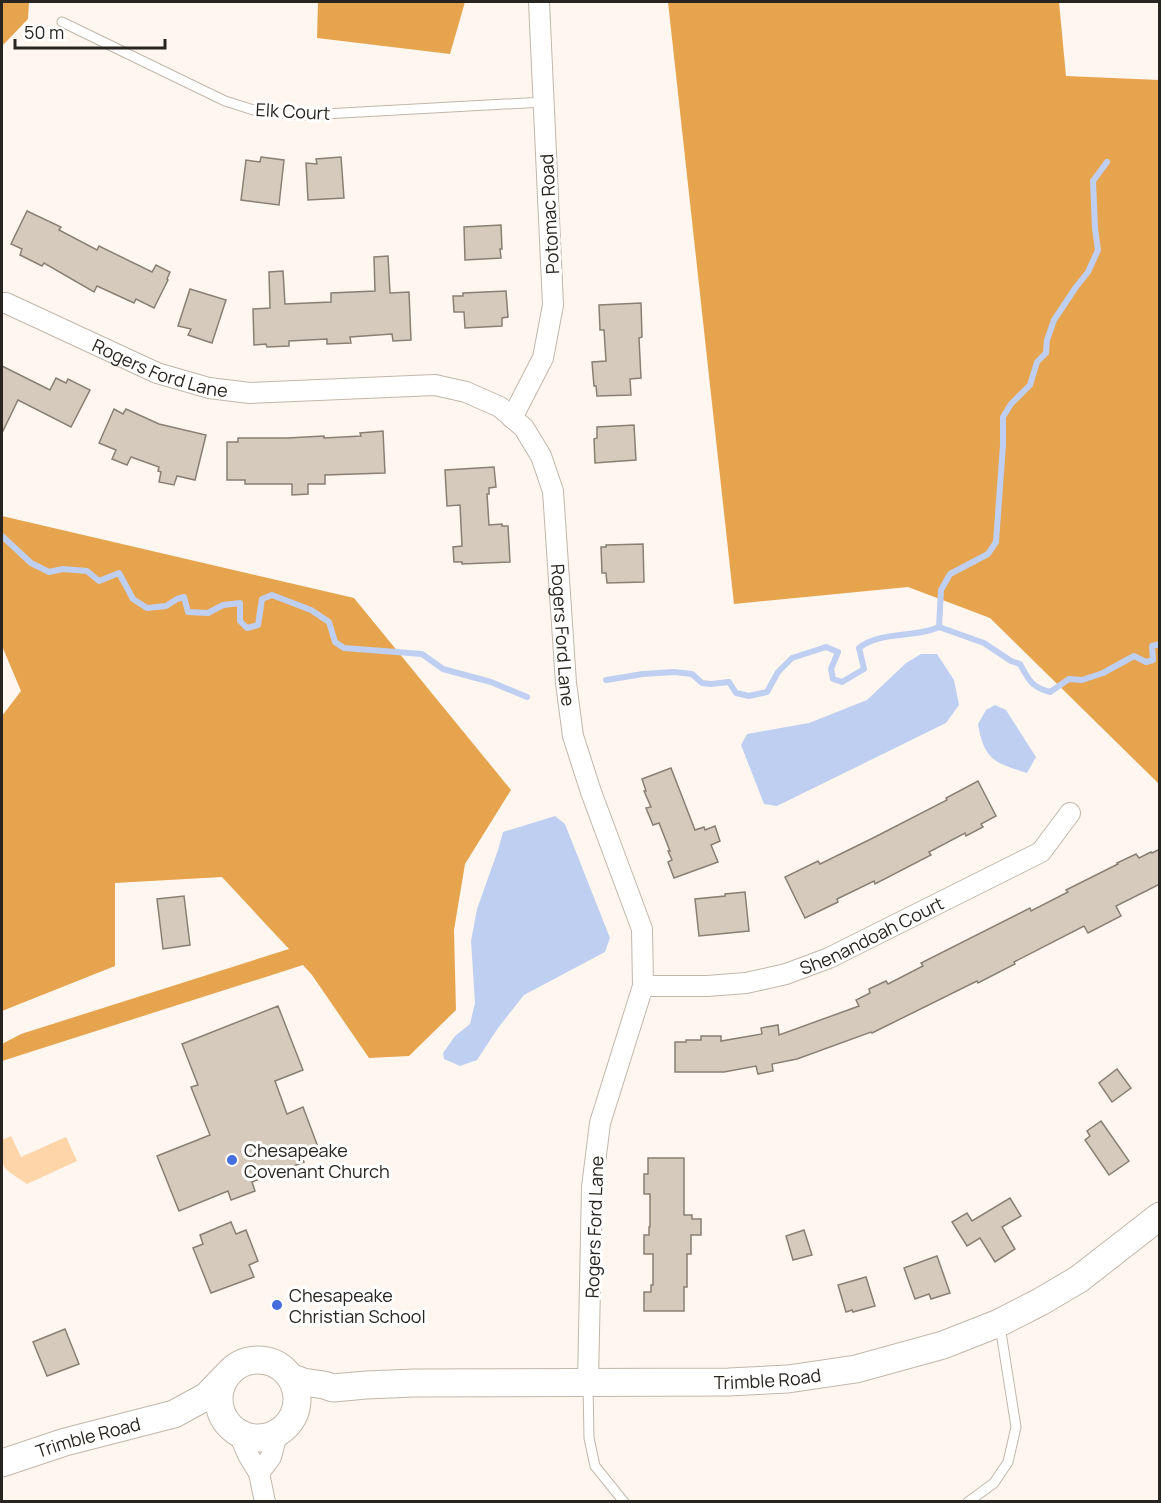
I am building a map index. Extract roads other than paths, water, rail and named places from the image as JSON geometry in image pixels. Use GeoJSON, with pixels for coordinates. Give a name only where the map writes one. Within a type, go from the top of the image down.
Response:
{"type":"FeatureCollection","features":[{"type":"Feature","properties":{"kind":"street","name":"Potomac Road"},"geometry":{"type":"LineString","coordinates":[[512,418],[543,358],[553,305],[539,2]]}},
{"type":"Feature","properties":{"kind":"street","name":"Rogers Ford Lane"},"geometry":{"type":"LineString","coordinates":[[2,303],[157,373],[209,388],[250,393],[435,386],[466,392],[500,406],[524,428],[542,456],[553,491],[566,683],[573,736],[591,792],[642,929],[643,986],[600,1123],[592,1187],[588,1382]]}},
{"type":"Feature","properties":{"kind":"street","name":"Shenandoah Court"},"geometry":{"type":"LineString","coordinates":[[643,986],[707,986],[746,983],[786,974],[830,958],[1041,852],[1070,813]]}},
{"type":"Feature","properties":{"kind":"street","name":"Trimble Road"},"geometry":{"type":"LineString","coordinates":[[292,1378],[333,1388],[414,1383],[729,1382],[788,1379],[856,1369],[943,1345],[999,1323],[1079,1279],[1160,1216]]}},
{"type":"Feature","properties":{"kind":"street"},"geometry":{"type":"LineString","coordinates":[[260,1473],[297,1404],[297,1391],[292,1378],[284,1368],[259,1359],[246,1361],[234,1367],[225,1377],[220,1389],[219,1402],[222,1415],[234,1430],[260,1473],[265,1502]]}},
{"type":"Feature","properties":{"kind":"street","name":"Trimble Road"},"geometry":{"type":"LineString","coordinates":[[2,1462],[65,1442],[174,1414],[207,1396],[225,1377]]}},
{"type":"Feature","properties":{"kind":"street"},"geometry":{"type":"LineString","coordinates":[[234,1430],[251,1438],[264,1438],[285,1425],[309,1405],[327,1396],[333,1388]]}},
{"type":"Feature","properties":{"kind":"street","name":"Trimble Road"},"geometry":{"type":"LineString","coordinates":[[174,1414],[190,1419],[215,1422],[234,1430]]}},
{"type":"Feature","properties":{"kind":"lane","name":"Elk Court"},"geometry":{"type":"LineString","coordinates":[[62,22],[225,101],[260,112],[306,115],[544,102]]}},
{"type":"Feature","properties":{"kind":"lane"},"geometry":{"type":"LineString","coordinates":[[968,1502],[994,1483],[1008,1462],[1016,1428],[999,1323]]}},
{"type":"Feature","properties":{"kind":"lane"},"geometry":{"type":"LineString","coordinates":[[588,1382],[589,1438],[595,1466],[624,1502]]}},
{"type":"Feature","properties":{"kind":"water"},"geometry":{"type":"Polygon","coordinates":[[[921,654],[937,654],[954,680],[959,705],[946,723],[777,806],[764,804],[741,745],[747,734],[809,723],[867,700],[906,663],[921,654]]]}},
{"type":"Feature","properties":{"kind":"water"},"geometry":{"type":"Polygon","coordinates":[[[995,705],[1006,710],[1036,757],[1027,773],[999,763],[988,753],[984,745],[978,724],[986,710],[995,705]]]}},
{"type":"Feature","properties":{"kind":"water"},"geometry":{"type":"Polygon","coordinates":[[[555,816],[565,824],[610,938],[605,952],[524,995],[477,1060],[460,1066],[444,1059],[443,1053],[455,1036],[470,1024],[475,1003],[471,941],[477,909],[503,832],[555,816]]]}},
{"type":"Feature","properties":{"kind":"waterway"},"geometry":{"type":"LineString","coordinates":[[939,627],[941,590],[950,574],[988,554],[996,542],[1003,417],[1011,404],[1030,385],[1037,362],[1046,353],[1047,340],[1054,320],[1088,272],[1098,250],[1093,181],[1107,162]]}},
{"type":"Feature","properties":{"kind":"waterway"},"geometry":{"type":"LineString","coordinates":[[2,536],[31,563],[49,572],[63,569],[87,571],[99,581],[119,573],[133,599],[147,608],[166,606],[184,597],[188,612],[208,613],[223,605],[240,603],[240,621],[247,628],[258,625],[262,599],[272,595],[311,610],[329,622],[335,642],[344,648],[422,654],[443,669],[491,682],[527,697]]}},
{"type":"Feature","properties":{"kind":"waterway"},"geometry":{"type":"LineString","coordinates":[[606,680],[643,674],[674,672],[692,674],[702,683],[729,682],[736,693],[749,696],[767,692],[778,672],[792,658],[826,647],[838,652],[831,669],[833,679],[842,682],[864,669],[859,648],[867,643],[939,627],[984,643],[1011,661],[1020,664],[1031,682],[1050,692],[1069,679],[1082,680],[1103,673],[1134,656],[1146,662],[1153,660],[1152,646],[1160,644]]}},
{"type":"Feature","properties":{"kind":"place","name":"Chesapeake Covenant Church"},"geometry":{"type":"Point","coordinates":[232,1160]}},
{"type":"Feature","properties":{"kind":"place","name":"Chesapeake Christian School"},"geometry":{"type":"Point","coordinates":[277,1305]}}]}
